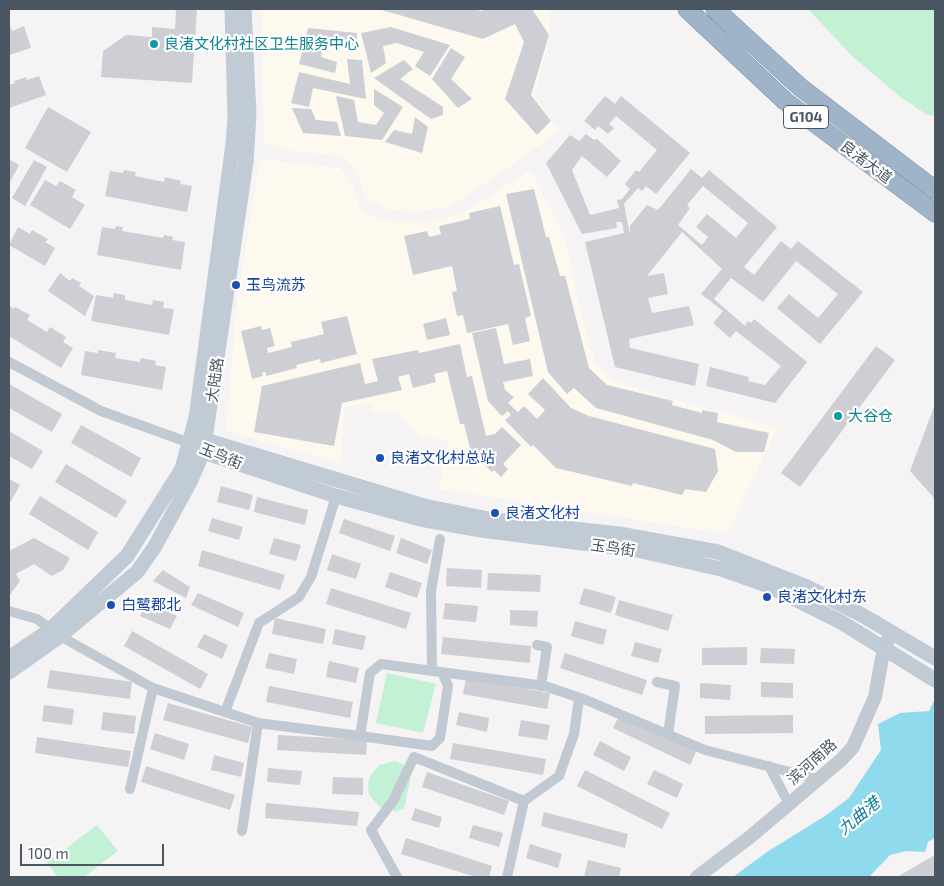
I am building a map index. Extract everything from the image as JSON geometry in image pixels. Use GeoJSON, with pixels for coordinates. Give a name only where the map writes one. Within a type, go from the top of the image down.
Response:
{"type":"FeatureCollection","features":[{"type":"Feature","properties":{"kind":"highway","name":"良渚大道"},"geometry":{"type":"LineString","coordinates":[[687,9],[785,101],[935,214]]}},
{"type":"Feature","properties":{"kind":"highway","name":"良渚大道"},"geometry":{"type":"LineString","coordinates":[[714,9],[800,87],[935,190]]}},
{"type":"Feature","properties":{"kind":"main road","name":"大陆路"},"geometry":{"type":"LineString","coordinates":[[200,445],[207,339],[235,117],[232,9]]}},
{"type":"Feature","properties":{"kind":"main road","name":"大陆路"},"geometry":{"type":"LineString","coordinates":[[9,672],[55,633],[127,556],[154,517],[182,469],[200,445],[246,162],[249,114],[244,9]]}},
{"type":"Feature","properties":{"kind":"main road","name":"玉鸟街"},"geometry":{"type":"LineString","coordinates":[[200,445],[424,506],[494,520],[619,534],[718,552],[807,586],[934,657]]}},
{"type":"Feature","properties":{"kind":"main road","name":"玉鸟街"},"geometry":{"type":"LineString","coordinates":[[200,445],[336,496],[420,519],[481,530],[637,550],[721,569],[777,590],[841,622],[884,647],[929,677]]}},
{"type":"Feature","properties":{"kind":"main road","name":"大陆路"},"geometry":{"type":"LineString","coordinates":[[9,658],[55,633]]}},
{"type":"Feature","properties":{"kind":"street"},"geometry":{"type":"LineString","coordinates":[[9,362],[101,411],[200,445]]}},
{"type":"Feature","properties":{"kind":"street"},"geometry":{"type":"LineString","coordinates":[[225,712],[259,623],[299,597],[311,577],[334,503]]}},
{"type":"Feature","properties":{"kind":"street"},"geometry":{"type":"LineString","coordinates":[[9,611],[37,619],[55,633],[153,688],[258,723],[432,746],[440,738],[448,686],[437,671],[431,591],[440,539]]}},
{"type":"Feature","properties":{"kind":"street","name":"滨河南路"},"geometry":{"type":"LineString","coordinates":[[697,877],[789,804],[853,747],[875,696],[884,647],[892,632]]}},
{"type":"Feature","properties":{"kind":"street"},"geometry":{"type":"LineString","coordinates":[[537,645],[547,647],[541,686]]}},
{"type":"Feature","properties":{"kind":"street"},"geometry":{"type":"LineString","coordinates":[[360,736],[370,673],[381,664],[541,686],[586,700],[705,750],[817,779]]}},
{"type":"Feature","properties":{"kind":"street"},"geometry":{"type":"LineString","coordinates":[[657,682],[675,686],[668,734]]}},
{"type":"Feature","properties":{"kind":"street"},"geometry":{"type":"LineString","coordinates":[[130,789],[153,688]]}},
{"type":"Feature","properties":{"kind":"street"},"geometry":{"type":"LineString","coordinates":[[507,877],[524,800],[559,776],[574,734],[579,699]]}},
{"type":"Feature","properties":{"kind":"street"},"geometry":{"type":"LineString","coordinates":[[242,831],[258,723]]}},
{"type":"Feature","properties":{"kind":"street"},"geometry":{"type":"LineString","coordinates":[[397,877],[371,830],[393,801],[414,757],[524,800]]}},
{"type":"Feature","properties":{"kind":"street"},"geometry":{"type":"LineString","coordinates":[[769,766],[789,804]]}},
{"type":"Feature","properties":{"kind":"shaded area"},"geometry":{"type":"Polygon","coordinates":[[[261,9],[548,9],[551,34],[534,95],[559,131],[504,171],[449,207],[414,212],[386,209],[366,198],[354,166],[342,156],[292,151],[264,144],[261,9]]]}},
{"type":"Feature","properties":{"kind":"shaded area"},"geometry":{"type":"Polygon","coordinates":[[[260,159],[340,168],[350,179],[360,207],[374,218],[399,223],[429,223],[464,212],[531,170],[564,235],[584,326],[595,362],[611,380],[675,400],[778,427],[727,534],[439,489],[448,441],[420,436],[396,411],[375,414],[370,404],[345,407],[340,463],[226,431],[237,300],[260,159]]]}},
{"type":"Feature","properties":{"kind":"green space"},"geometry":{"type":"Polygon","coordinates":[[[808,9],[935,9],[935,116],[927,115],[899,96],[852,56],[808,9]]]}},
{"type":"Feature","properties":{"kind":"green space"},"geometry":{"type":"Polygon","coordinates":[[[387,673],[436,684],[423,733],[376,723],[387,673]]]}},
{"type":"Feature","properties":{"kind":"green space"},"geometry":{"type":"Polygon","coordinates":[[[395,761],[410,767],[410,780],[404,809],[395,811],[380,807],[369,795],[368,786],[369,778],[379,765],[395,761]]]}},
{"type":"Feature","properties":{"kind":"green space"},"geometry":{"type":"Polygon","coordinates":[[[97,825],[118,851],[84,877],[58,877],[47,863],[97,825]]]}},
{"type":"Feature","properties":{"kind":"water","name":"九曲港"},"geometry":{"type":"Polygon","coordinates":[[[935,699],[935,838],[928,842],[925,852],[906,851],[890,855],[869,877],[733,877],[767,852],[825,816],[849,798],[881,750],[878,724],[900,713],[929,711],[935,699]]]}},
{"type":"Feature","properties":{"kind":"building","name":"良渚文化村社区卫生服务中心"},"geometry":{"type":"Polygon","coordinates":[[[176,9],[197,9],[192,83],[101,77],[103,51],[126,35],[152,37],[152,27],[175,29],[176,9]]]}},
{"type":"Feature","properties":{"kind":"building"},"geometry":{"type":"Polygon","coordinates":[[[378,9],[473,9],[481,11],[486,9],[532,9],[549,35],[531,95],[551,121],[537,135],[505,99],[524,42],[515,24],[483,39],[378,9]]]}},
{"type":"Feature","properties":{"kind":"building"},"geometry":{"type":"Polygon","coordinates":[[[9,23],[12,31],[24,26],[31,48],[9,55],[9,23]]]}},
{"type":"Feature","properties":{"kind":"building"},"geometry":{"type":"Polygon","coordinates":[[[391,27],[450,45],[430,76],[415,66],[424,52],[397,43],[383,46],[386,63],[371,73],[361,33],[391,27]]]}},
{"type":"Feature","properties":{"kind":"building"},"geometry":{"type":"Polygon","coordinates":[[[308,28],[357,33],[357,50],[323,46],[321,57],[337,62],[335,73],[299,64],[308,28]]]}},
{"type":"Feature","properties":{"kind":"building"},"geometry":{"type":"Polygon","coordinates":[[[451,48],[465,57],[451,79],[472,99],[458,108],[432,79],[451,48]]]}},
{"type":"Feature","properties":{"kind":"building"},"geometry":{"type":"Polygon","coordinates":[[[347,59],[362,60],[366,99],[313,88],[309,107],[291,103],[299,72],[350,84],[347,59]]]}},
{"type":"Feature","properties":{"kind":"building"},"geometry":{"type":"Polygon","coordinates":[[[404,60],[413,69],[400,79],[443,107],[443,115],[431,119],[374,78],[404,60]]]}},
{"type":"Feature","properties":{"kind":"building"},"geometry":{"type":"Polygon","coordinates":[[[39,76],[46,95],[9,108],[9,85],[26,77],[27,80],[39,76]]]}},
{"type":"Feature","properties":{"kind":"building"},"geometry":{"type":"Polygon","coordinates":[[[374,89],[403,107],[382,140],[345,136],[336,96],[354,100],[358,122],[376,125],[384,113],[374,105],[374,89]]]}},
{"type":"Feature","properties":{"kind":"building"},"geometry":{"type":"Polygon","coordinates":[[[605,96],[615,104],[621,96],[690,153],[656,194],[646,186],[642,191],[638,188],[624,204],[630,235],[630,226],[647,205],[658,210],[691,169],[702,178],[709,170],[777,227],[744,267],[754,275],[781,241],[791,249],[798,241],[863,292],[820,344],[777,308],[789,294],[818,318],[838,294],[796,261],[763,302],[731,278],[714,299],[745,326],[748,321],[751,323],[754,319],[807,362],[775,403],[706,386],[710,367],[749,377],[748,381],[765,385],[781,366],[736,331],[730,338],[713,323],[723,311],[701,294],[722,269],[682,232],[647,276],[664,273],[668,294],[648,298],[652,313],[689,306],[694,325],[629,339],[630,348],[699,364],[695,386],[615,367],[585,242],[624,233],[622,222],[616,222],[617,228],[582,234],[546,163],[570,135],[579,141],[586,134],[594,140],[597,139],[621,161],[607,177],[582,156],[572,170],[590,215],[619,208],[617,200],[622,199],[630,189],[625,184],[636,170],[639,172],[657,150],[616,116],[609,124],[614,128],[608,134],[598,126],[595,130],[584,121],[605,96]],[[703,186],[687,205],[690,208],[678,225],[702,245],[708,237],[696,227],[707,214],[736,238],[748,223],[703,186]]]}},
{"type":"Feature","properties":{"kind":"building"},"geometry":{"type":"Polygon","coordinates":[[[48,107],[91,132],[67,172],[25,148],[48,107]]]}},
{"type":"Feature","properties":{"kind":"building"},"geometry":{"type":"Polygon","coordinates":[[[292,108],[311,109],[316,120],[337,122],[341,136],[303,133],[292,108]]]}},
{"type":"Feature","properties":{"kind":"building"},"geometry":{"type":"Polygon","coordinates":[[[415,117],[428,127],[422,153],[385,142],[394,130],[412,134],[415,117]]]}},
{"type":"Feature","properties":{"kind":"building"},"geometry":{"type":"Polygon","coordinates":[[[9,159],[19,165],[9,184],[9,159]]]}},
{"type":"Feature","properties":{"kind":"building"},"geometry":{"type":"Polygon","coordinates":[[[34,160],[47,167],[25,206],[12,198],[34,160]]]}},
{"type":"Feature","properties":{"kind":"building"},"geometry":{"type":"Polygon","coordinates":[[[124,170],[136,172],[135,176],[164,182],[165,177],[181,181],[180,184],[192,186],[187,212],[105,196],[110,171],[123,173],[124,170]]]}},
{"type":"Feature","properties":{"kind":"building"},"geometry":{"type":"Polygon","coordinates":[[[45,180],[56,186],[60,181],[76,190],[72,197],[85,205],[70,229],[30,205],[45,180]]]}},
{"type":"Feature","properties":{"kind":"building"},"geometry":{"type":"Polygon","coordinates":[[[534,189],[546,237],[549,237],[560,276],[565,276],[589,368],[607,385],[673,401],[672,405],[702,413],[702,410],[718,413],[717,422],[769,433],[764,452],[736,452],[713,440],[596,408],[574,388],[567,394],[548,372],[506,194],[534,189]]]}},
{"type":"Feature","properties":{"kind":"building"},"geometry":{"type":"Polygon","coordinates":[[[500,206],[514,265],[519,264],[531,316],[525,318],[530,341],[513,345],[508,324],[467,333],[463,315],[457,316],[452,292],[457,291],[452,266],[413,275],[404,236],[427,231],[429,237],[441,234],[439,226],[470,219],[469,213],[500,206]]]}},
{"type":"Feature","properties":{"kind":"building"},"geometry":{"type":"Polygon","coordinates":[[[116,226],[123,227],[122,231],[163,238],[164,235],[173,237],[172,240],[185,242],[181,270],[97,255],[102,227],[115,229],[116,226]]]}},
{"type":"Feature","properties":{"kind":"building"},"geometry":{"type":"Polygon","coordinates":[[[18,227],[30,234],[32,230],[48,239],[45,242],[55,248],[45,266],[9,245],[18,227]]]}},
{"type":"Feature","properties":{"kind":"building"},"geometry":{"type":"Polygon","coordinates":[[[60,273],[70,281],[72,278],[81,283],[79,286],[94,296],[85,316],[48,291],[60,273]]]}},
{"type":"Feature","properties":{"kind":"building"},"geometry":{"type":"Polygon","coordinates":[[[114,293],[125,295],[125,300],[152,305],[153,300],[164,302],[163,308],[174,309],[169,335],[91,321],[96,295],[113,298],[114,293]]]}},
{"type":"Feature","properties":{"kind":"building"},"geometry":{"type":"Polygon","coordinates":[[[9,306],[30,315],[27,320],[47,332],[50,327],[66,337],[63,342],[73,348],[61,368],[9,336],[9,306]]]}},
{"type":"Feature","properties":{"kind":"building"},"geometry":{"type":"Polygon","coordinates":[[[347,316],[357,354],[321,363],[320,359],[296,365],[297,368],[266,376],[266,372],[262,373],[263,376],[252,379],[241,331],[261,326],[262,330],[270,328],[275,346],[267,348],[268,353],[292,347],[291,342],[324,334],[321,322],[347,316]]]}},
{"type":"Feature","properties":{"kind":"building"},"geometry":{"type":"Polygon","coordinates":[[[446,318],[450,335],[427,340],[423,324],[446,318]]]}},
{"type":"Feature","properties":{"kind":"building"},"geometry":{"type":"Polygon","coordinates":[[[496,328],[504,364],[530,359],[533,376],[503,382],[505,390],[514,397],[508,403],[518,412],[524,406],[537,419],[545,410],[528,394],[543,378],[571,408],[589,416],[715,449],[718,471],[706,492],[685,489],[682,495],[633,483],[632,486],[556,468],[533,445],[531,447],[505,420],[511,415],[508,411],[502,416],[488,401],[472,333],[496,328]]]}},
{"type":"Feature","properties":{"kind":"building"},"geometry":{"type":"Polygon","coordinates":[[[460,344],[467,377],[472,376],[486,436],[495,434],[502,427],[521,445],[503,464],[508,469],[501,477],[494,470],[492,472],[471,452],[464,424],[460,424],[447,371],[434,374],[436,382],[413,388],[409,374],[398,377],[402,390],[342,403],[334,446],[254,432],[262,386],[360,363],[365,384],[378,381],[372,359],[418,350],[419,353],[460,344]]]}},
{"type":"Feature","properties":{"kind":"building","name":"大谷仓"},"geometry":{"type":"Polygon","coordinates":[[[876,346],[895,360],[800,487],[781,473],[876,346]]]}},
{"type":"Feature","properties":{"kind":"building"},"geometry":{"type":"Polygon","coordinates":[[[98,350],[116,353],[115,358],[140,362],[141,358],[156,361],[155,365],[166,367],[162,390],[81,375],[85,351],[98,353],[98,350]]]}},
{"type":"Feature","properties":{"kind":"building"},"geometry":{"type":"Polygon","coordinates":[[[9,384],[62,414],[52,432],[9,408],[9,384]]]}},
{"type":"Feature","properties":{"kind":"building"},"geometry":{"type":"Polygon","coordinates":[[[935,404],[935,499],[910,471],[935,404]]]}},
{"type":"Feature","properties":{"kind":"building"},"geometry":{"type":"Polygon","coordinates":[[[81,425],[141,458],[131,477],[71,443],[81,425]]]}},
{"type":"Feature","properties":{"kind":"building"},"geometry":{"type":"Polygon","coordinates":[[[9,431],[43,451],[32,469],[9,456],[9,431]]]}},
{"type":"Feature","properties":{"kind":"building"},"geometry":{"type":"Polygon","coordinates":[[[66,464],[127,501],[116,518],[55,482],[66,464]]]}},
{"type":"Feature","properties":{"kind":"building"},"geometry":{"type":"Polygon","coordinates":[[[9,479],[20,485],[11,501],[9,500],[9,479]]]}},
{"type":"Feature","properties":{"kind":"building"},"geometry":{"type":"Polygon","coordinates":[[[221,486],[253,495],[249,510],[217,502],[221,486]]]}},
{"type":"Feature","properties":{"kind":"building"},"geometry":{"type":"Polygon","coordinates":[[[40,496],[98,532],[88,550],[29,514],[40,496]]]}},
{"type":"Feature","properties":{"kind":"building"},"geometry":{"type":"Polygon","coordinates":[[[257,497],[308,510],[305,525],[254,512],[257,497]]]}},
{"type":"Feature","properties":{"kind":"building"},"geometry":{"type":"Polygon","coordinates":[[[212,518],[243,527],[239,540],[208,531],[212,518]]]}},
{"type":"Feature","properties":{"kind":"building"},"geometry":{"type":"Polygon","coordinates":[[[344,519],[395,536],[390,551],[339,533],[344,519]]]}},
{"type":"Feature","properties":{"kind":"building"},"geometry":{"type":"Polygon","coordinates":[[[34,538],[70,558],[63,570],[52,576],[34,564],[16,574],[20,581],[9,596],[9,551],[34,538]]]}},
{"type":"Feature","properties":{"kind":"building"},"geometry":{"type":"Polygon","coordinates":[[[274,538],[301,545],[296,561],[269,554],[274,538]]]}},
{"type":"Feature","properties":{"kind":"building"},"geometry":{"type":"Polygon","coordinates":[[[401,538],[432,550],[427,564],[396,553],[401,538]]]}},
{"type":"Feature","properties":{"kind":"building"},"geometry":{"type":"Polygon","coordinates":[[[202,550],[285,575],[280,590],[198,566],[202,550]]]}},
{"type":"Feature","properties":{"kind":"building"},"geometry":{"type":"Polygon","coordinates":[[[332,554],[361,564],[356,579],[327,570],[332,554]]]}},
{"type":"Feature","properties":{"kind":"building"},"geometry":{"type":"Polygon","coordinates":[[[447,568],[482,570],[481,588],[446,586],[447,568]]]}},
{"type":"Feature","properties":{"kind":"building"},"geometry":{"type":"Polygon","coordinates":[[[163,570],[190,587],[186,598],[153,581],[163,570]]]}},
{"type":"Feature","properties":{"kind":"building"},"geometry":{"type":"Polygon","coordinates":[[[390,572],[422,583],[417,598],[385,587],[390,572]]]}},
{"type":"Feature","properties":{"kind":"building"},"geometry":{"type":"Polygon","coordinates":[[[488,573],[541,575],[540,592],[487,590],[488,573]]]}},
{"type":"Feature","properties":{"kind":"building"},"geometry":{"type":"Polygon","coordinates":[[[331,588],[411,613],[406,629],[326,604],[331,588]]]}},
{"type":"Feature","properties":{"kind":"building"},"geometry":{"type":"Polygon","coordinates":[[[584,588],[616,597],[611,613],[579,604],[584,588]]]}},
{"type":"Feature","properties":{"kind":"building"},"geometry":{"type":"Polygon","coordinates":[[[198,593],[244,613],[238,627],[191,605],[198,593]]]}},
{"type":"Feature","properties":{"kind":"building"},"geometry":{"type":"Polygon","coordinates":[[[148,600],[177,616],[170,629],[140,616],[148,600]]]}},
{"type":"Feature","properties":{"kind":"building"},"geometry":{"type":"Polygon","coordinates":[[[619,600],[673,615],[668,631],[615,615],[619,600]]]}},
{"type":"Feature","properties":{"kind":"building"},"geometry":{"type":"Polygon","coordinates":[[[445,603],[478,606],[476,622],[443,619],[445,603]]]}},
{"type":"Feature","properties":{"kind":"building"},"geometry":{"type":"Polygon","coordinates":[[[510,610],[538,611],[537,627],[510,625],[510,610]]]}},
{"type":"Feature","properties":{"kind":"building"},"geometry":{"type":"Polygon","coordinates":[[[275,618],[326,629],[323,644],[272,634],[275,618]]]}},
{"type":"Feature","properties":{"kind":"building"},"geometry":{"type":"Polygon","coordinates":[[[575,621],[607,630],[603,645],[571,636],[575,621]]]}},
{"type":"Feature","properties":{"kind":"building"},"geometry":{"type":"Polygon","coordinates":[[[335,629],[366,636],[363,650],[332,644],[335,629]]]}},
{"type":"Feature","properties":{"kind":"building"},"geometry":{"type":"Polygon","coordinates":[[[132,631],[208,674],[200,689],[124,646],[132,631]]]}},
{"type":"Feature","properties":{"kind":"building"},"geometry":{"type":"Polygon","coordinates":[[[204,634],[228,645],[222,659],[197,647],[204,634]]]}},
{"type":"Feature","properties":{"kind":"building"},"geometry":{"type":"Polygon","coordinates":[[[443,637],[531,646],[530,663],[441,654],[443,637]]]}},
{"type":"Feature","properties":{"kind":"building"},"geometry":{"type":"Polygon","coordinates":[[[635,642],[662,649],[658,663],[631,656],[635,642]]]}},
{"type":"Feature","properties":{"kind":"building"},"geometry":{"type":"Polygon","coordinates":[[[747,647],[747,665],[702,665],[702,648],[747,647]]]}},
{"type":"Feature","properties":{"kind":"building"},"geometry":{"type":"Polygon","coordinates":[[[761,648],[795,649],[794,664],[760,663],[761,648]]]}},
{"type":"Feature","properties":{"kind":"building"},"geometry":{"type":"Polygon","coordinates":[[[269,653],[297,659],[294,674],[265,668],[269,653]]]}},
{"type":"Feature","properties":{"kind":"building"},"geometry":{"type":"Polygon","coordinates":[[[565,653],[647,680],[642,695],[560,668],[565,653]]]}},
{"type":"Feature","properties":{"kind":"building"},"geometry":{"type":"Polygon","coordinates":[[[329,661],[359,668],[356,683],[326,677],[329,661]]]}},
{"type":"Feature","properties":{"kind":"building"},"geometry":{"type":"Polygon","coordinates":[[[50,670],[132,682],[130,699],[47,688],[50,670]]]}},
{"type":"Feature","properties":{"kind":"building"},"geometry":{"type":"Polygon","coordinates":[[[466,678],[550,693],[547,709],[463,694],[466,678]]]}},
{"type":"Feature","properties":{"kind":"building"},"geometry":{"type":"Polygon","coordinates":[[[761,682],[793,683],[793,698],[761,697],[761,682]]]}},
{"type":"Feature","properties":{"kind":"building"},"geometry":{"type":"Polygon","coordinates":[[[700,683],[731,685],[730,700],[700,698],[700,683]]]}},
{"type":"Feature","properties":{"kind":"building"},"geometry":{"type":"Polygon","coordinates":[[[269,686],[353,702],[350,718],[266,702],[269,686]]]}},
{"type":"Feature","properties":{"kind":"building"},"geometry":{"type":"Polygon","coordinates":[[[168,703],[252,727],[248,743],[163,720],[168,703]]]}},
{"type":"Feature","properties":{"kind":"building"},"geometry":{"type":"Polygon","coordinates":[[[44,705],[74,709],[72,725],[42,721],[44,705]]]}},
{"type":"Feature","properties":{"kind":"building"},"geometry":{"type":"Polygon","coordinates":[[[103,712],[136,716],[134,734],[101,730],[103,712]]]}},
{"type":"Feature","properties":{"kind":"building"},"geometry":{"type":"Polygon","coordinates":[[[459,712],[489,718],[487,732],[456,725],[459,712]]]}},
{"type":"Feature","properties":{"kind":"building"},"geometry":{"type":"Polygon","coordinates":[[[620,714],[697,750],[690,765],[613,728],[620,714]]]}},
{"type":"Feature","properties":{"kind":"building"},"geometry":{"type":"Polygon","coordinates":[[[793,715],[793,733],[705,734],[705,716],[793,715]]]}},
{"type":"Feature","properties":{"kind":"building"},"geometry":{"type":"Polygon","coordinates":[[[521,720],[550,725],[547,740],[518,736],[521,720]]]}},
{"type":"Feature","properties":{"kind":"building"},"geometry":{"type":"Polygon","coordinates":[[[155,733],[189,744],[184,760],[150,749],[155,733]]]}},
{"type":"Feature","properties":{"kind":"building"},"geometry":{"type":"Polygon","coordinates":[[[278,735],[367,740],[366,755],[277,750],[278,735]]]}},
{"type":"Feature","properties":{"kind":"building"},"geometry":{"type":"Polygon","coordinates":[[[37,737],[131,751],[128,767],[35,753],[37,737]]]}},
{"type":"Feature","properties":{"kind":"building"},"geometry":{"type":"Polygon","coordinates":[[[600,741],[631,757],[624,771],[593,755],[600,741]]]}},
{"type":"Feature","properties":{"kind":"building"},"geometry":{"type":"Polygon","coordinates":[[[453,743],[546,759],[543,775],[450,759],[453,743]]]}},
{"type":"Feature","properties":{"kind":"building"},"geometry":{"type":"Polygon","coordinates":[[[214,755],[244,763],[241,777],[211,770],[214,755]]]}},
{"type":"Feature","properties":{"kind":"building"},"geometry":{"type":"Polygon","coordinates":[[[146,766],[235,795],[230,810],[141,782],[146,766]]]}},
{"type":"Feature","properties":{"kind":"building"},"geometry":{"type":"Polygon","coordinates":[[[268,768],[302,771],[300,785],[267,782],[268,768]]]}},
{"type":"Feature","properties":{"kind":"building"},"geometry":{"type":"Polygon","coordinates":[[[585,770],[670,813],[662,829],[577,786],[585,770]]]}},
{"type":"Feature","properties":{"kind":"building"},"geometry":{"type":"Polygon","coordinates":[[[654,770],[683,784],[677,798],[647,784],[654,770]]]}},
{"type":"Feature","properties":{"kind":"building"},"geometry":{"type":"Polygon","coordinates":[[[427,772],[509,801],[504,815],[422,787],[427,772]]]}},
{"type":"Feature","properties":{"kind":"building"},"geometry":{"type":"Polygon","coordinates":[[[333,777],[363,778],[363,795],[332,794],[333,777]]]}},
{"type":"Feature","properties":{"kind":"building"},"geometry":{"type":"Polygon","coordinates":[[[266,803],[359,812],[357,826],[265,818],[266,803]]]}},
{"type":"Feature","properties":{"kind":"building"},"geometry":{"type":"Polygon","coordinates":[[[415,808],[442,817],[439,828],[411,820],[415,808]]]}},
{"type":"Feature","properties":{"kind":"building"},"geometry":{"type":"Polygon","coordinates":[[[544,812],[628,834],[625,848],[541,826],[544,812]]]}},
{"type":"Feature","properties":{"kind":"building"},"geometry":{"type":"Polygon","coordinates":[[[473,825],[503,833],[499,847],[469,838],[473,825]]]}},
{"type":"Feature","properties":{"kind":"building"},"geometry":{"type":"Polygon","coordinates":[[[406,838],[492,866],[489,877],[476,877],[401,854],[406,838]]]}},
{"type":"Feature","properties":{"kind":"building"},"geometry":{"type":"Polygon","coordinates":[[[530,844],[562,854],[558,868],[526,858],[530,844]]]}},
{"type":"Feature","properties":{"kind":"building"},"geometry":{"type":"Polygon","coordinates":[[[935,855],[935,877],[897,877],[935,855]]]}},
{"type":"Feature","properties":{"kind":"building"},"geometry":{"type":"Polygon","coordinates":[[[588,860],[621,868],[619,877],[584,877],[588,860]]]}},
{"type":"Feature","properties":{"kind":"place","name":"良渚文化村社区卫生服务中心"},"geometry":{"type":"Point","coordinates":[154,44]}},
{"type":"Feature","properties":{"kind":"place","name":"玉鸟流苏"},"geometry":{"type":"Point","coordinates":[236,285]}},
{"type":"Feature","properties":{"kind":"place","name":"大谷仓"},"geometry":{"type":"Point","coordinates":[838,416]}},
{"type":"Feature","properties":{"kind":"place","name":"良渚文化村总站"},"geometry":{"type":"Point","coordinates":[380,458]}},
{"type":"Feature","properties":{"kind":"place","name":"良渚文化村"},"geometry":{"type":"Point","coordinates":[495,513]}},
{"type":"Feature","properties":{"kind":"place","name":"良渚文化村东"},"geometry":{"type":"Point","coordinates":[767,597]}},
{"type":"Feature","properties":{"kind":"place","name":"白鹭郡北"},"geometry":{"type":"Point","coordinates":[111,605]}}]}
